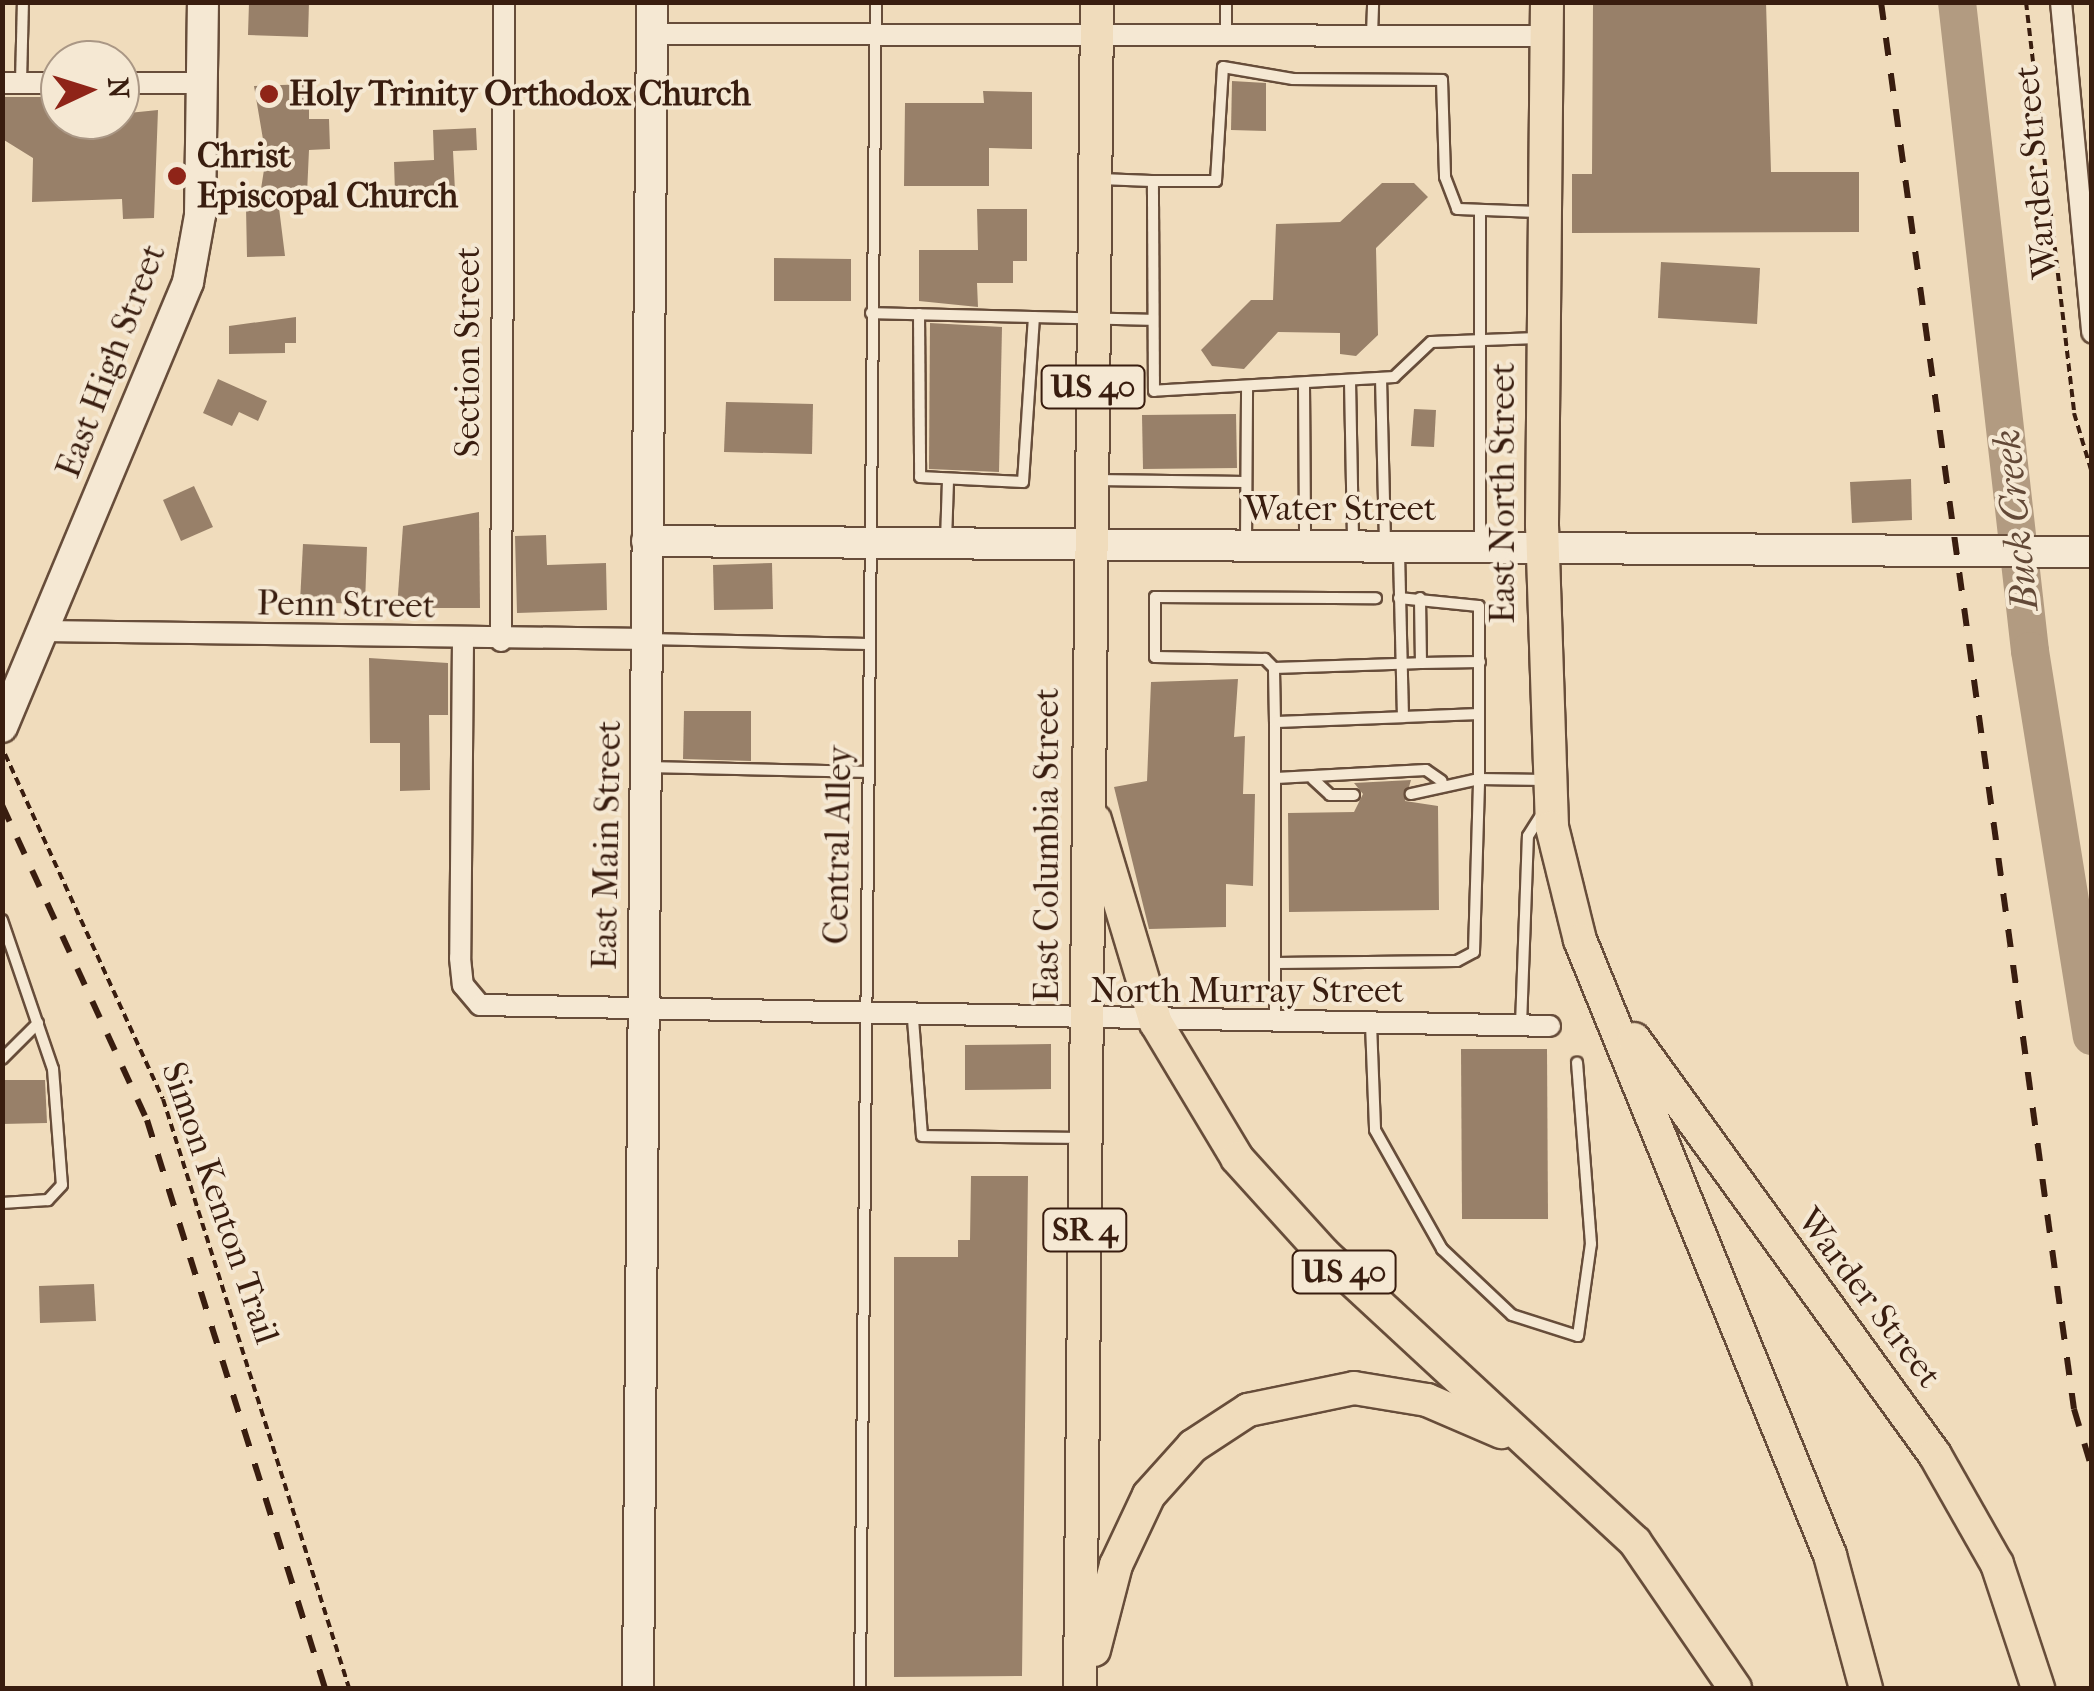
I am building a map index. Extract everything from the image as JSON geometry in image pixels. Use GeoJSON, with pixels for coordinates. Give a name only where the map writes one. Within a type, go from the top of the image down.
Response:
{"type":"FeatureCollection","features":[{"type":"Feature","properties":{"kind":"main road","name":"East North Street"},"geometry":{"type":"LineString","coordinates":[[1546,2],[1542,548],[1547,791],[1594,977]]}},
{"type":"Feature","properties":{"kind":"main road","name":"East Columbia Street"},"geometry":{"type":"LineString","coordinates":[[1083,1688],[1084,772],[1091,545],[1096,19]]}},
{"type":"Feature","properties":{"kind":"main road","name":"US 40"},"geometry":{"type":"LineString","coordinates":[[1084,772],[1156,1022],[1200,1104],[1274,1201],[1636,1542],[1735,1688]]}},
{"type":"Feature","properties":{"kind":"main road"},"geometry":{"type":"LineString","coordinates":[[1594,977],[1824,1538],[1866,1688]]}},
{"type":"Feature","properties":{"kind":"main road","name":"Warder Street"},"geometry":{"type":"LineString","coordinates":[[1594,977],[1728,1177],[1936,1455],[1997,1564],[2038,1688]]}},
{"type":"Feature","properties":{"kind":"main road"},"geometry":{"type":"LineString","coordinates":[[1083,1688],[1116,1565],[1149,1495],[1193,1446],[1248,1410],[1313,1391],[1392,1392],[1471,1416],[1543,1458]]}},
{"type":"Feature","properties":{"kind":"street","name":"East High Street"},"geometry":{"type":"LineString","coordinates":[[6,718],[188,282],[200,215],[203,2]]}},
{"type":"Feature","properties":{"kind":"street","name":"Section Street"},"geometry":{"type":"LineString","coordinates":[[501,641],[504,2]]}},
{"type":"Feature","properties":{"kind":"street","name":"East Main Street"},"geometry":{"type":"LineString","coordinates":[[638,1688],[652,2]]}},
{"type":"Feature","properties":{"kind":"street","name":"Warder Street"},"geometry":{"type":"LineString","coordinates":[[2061,2],[2092,333]]}},
{"type":"Feature","properties":{"kind":"street"},"geometry":{"type":"LineString","coordinates":[[652,34],[875,35],[1096,19],[1226,36],[1546,36]]}},
{"type":"Feature","properties":{"kind":"street"},"geometry":{"type":"LineString","coordinates":[[12,83],[40,83]]}},
{"type":"Feature","properties":{"kind":"street"},"geometry":{"type":"LineString","coordinates":[[140,83],[202,83]]}},
{"type":"Feature","properties":{"kind":"street","name":"Water Street"},"geometry":{"type":"LineString","coordinates":[[648,541],[1979,548],[2090,552]]}},
{"type":"Feature","properties":{"kind":"street","name":"Penn Street"},"geometry":{"type":"LineString","coordinates":[[43,631],[463,646],[501,641],[647,638]]}},
{"type":"Feature","properties":{"kind":"street","name":"North Murray Street"},"geometry":{"type":"LineString","coordinates":[[463,646],[462,972],[480,1006],[644,1014],[1550,1026]]}},
{"type":"Feature","properties":{"kind":"lane"},"geometry":{"type":"LineString","coordinates":[[12,83],[23,2]]}},
{"type":"Feature","properties":{"kind":"lane","name":"Central Alley"},"geometry":{"type":"LineString","coordinates":[[860,1688],[876,2]]}},
{"type":"Feature","properties":{"kind":"lane"},"geometry":{"type":"LineString","coordinates":[[1226,2],[1226,36]]}},
{"type":"Feature","properties":{"kind":"lane"},"geometry":{"type":"LineString","coordinates":[[1372,36],[1373,2]]}},
{"type":"Feature","properties":{"kind":"lane"},"geometry":{"type":"LineString","coordinates":[[1095,179],[1216,181],[1223,67],[1293,80],[1442,80],[1445,177],[1457,209],[1545,212]]}},
{"type":"Feature","properties":{"kind":"lane"},"geometry":{"type":"LineString","coordinates":[[1153,180],[1154,390],[1382,378],[1431,342],[1478,336],[1544,338]]}},
{"type":"Feature","properties":{"kind":"lane"},"geometry":{"type":"LineString","coordinates":[[1480,210],[1480,548]]}},
{"type":"Feature","properties":{"kind":"lane"},"geometry":{"type":"LineString","coordinates":[[871,313],[1153,320]]}},
{"type":"Feature","properties":{"kind":"lane"},"geometry":{"type":"LineString","coordinates":[[919,314],[918,472],[948,480],[1029,477],[1034,317]]}},
{"type":"Feature","properties":{"kind":"lane"},"geometry":{"type":"LineString","coordinates":[[1382,378],[1392,547],[1399,598],[1403,717]]}},
{"type":"Feature","properties":{"kind":"lane"},"geometry":{"type":"LineString","coordinates":[[1350,381],[1353,547]]}},
{"type":"Feature","properties":{"kind":"lane"},"geometry":{"type":"LineString","coordinates":[[1304,385],[1305,546]]}},
{"type":"Feature","properties":{"kind":"lane"},"geometry":{"type":"LineString","coordinates":[[1246,546],[1247,387]]}},
{"type":"Feature","properties":{"kind":"lane"},"geometry":{"type":"LineString","coordinates":[[946,542],[948,480]]}},
{"type":"Feature","properties":{"kind":"lane"},"geometry":{"type":"LineString","coordinates":[[1092,480],[1245,482]]}},
{"type":"Feature","properties":{"kind":"lane"},"geometry":{"type":"LineString","coordinates":[[1376,598],[1155,597],[1155,657],[1264,659],[1274,668],[1480,662]]}},
{"type":"Feature","properties":{"kind":"lane"},"geometry":{"type":"LineString","coordinates":[[1276,962],[1457,961],[1474,952],[1478,606],[1399,598]]}},
{"type":"Feature","properties":{"kind":"lane"},"geometry":{"type":"LineString","coordinates":[[1420,598],[1421,663]]}},
{"type":"Feature","properties":{"kind":"lane"},"geometry":{"type":"LineString","coordinates":[[647,638],[868,644]]}},
{"type":"Feature","properties":{"kind":"lane"},"geometry":{"type":"LineString","coordinates":[[1274,668],[1274,1024]]}},
{"type":"Feature","properties":{"kind":"lane"},"geometry":{"type":"LineString","coordinates":[[1274,722],[1479,714]]}},
{"type":"Feature","properties":{"kind":"lane"},"geometry":{"type":"LineString","coordinates":[[646,767],[866,772]]}},
{"type":"Feature","properties":{"kind":"lane"},"geometry":{"type":"LineString","coordinates":[[1276,778],[1426,770],[1442,780]]}},
{"type":"Feature","properties":{"kind":"lane"},"geometry":{"type":"LineString","coordinates":[[1313,779],[1330,795],[1354,795]]}},
{"type":"Feature","properties":{"kind":"lane"},"geometry":{"type":"LineString","coordinates":[[1411,794],[1442,780],[1479,779],[1547,791],[1528,836],[1521,1025]]}},
{"type":"Feature","properties":{"kind":"lane"},"geometry":{"type":"LineString","coordinates":[[2,920],[38,1022],[57,1095],[62,1185],[48,1200],[2,1203]]}},
{"type":"Feature","properties":{"kind":"lane"},"geometry":{"type":"LineString","coordinates":[[914,1019],[922,1136],[1086,1138]]}},
{"type":"Feature","properties":{"kind":"lane"},"geometry":{"type":"LineString","coordinates":[[2,1059],[38,1022]]}},
{"type":"Feature","properties":{"kind":"lane"},"geometry":{"type":"LineString","coordinates":[[1371,1024],[1376,1130],[1442,1249],[1512,1316],[1578,1336],[1591,1244],[1577,1063]]}},
{"type":"Feature","properties":{"kind":"path"},"geometry":{"type":"LineString","coordinates":[[2026,2],[2074,413],[2092,473]]}},
{"type":"Feature","properties":{"kind":"path","name":"Simon Kenton Trail"},"geometry":{"type":"LineString","coordinates":[[2,750],[162,1099],[348,1688]]}},
{"type":"Feature","properties":{"kind":"building"},"geometry":{"type":"Polygon","coordinates":[[[249,2],[309,2],[308,37],[248,35],[249,2]]]}},
{"type":"Feature","properties":{"kind":"building"},"geometry":{"type":"Polygon","coordinates":[[[1593,2],[1766,2],[1771,172],[1859,172],[1859,232],[1572,233],[1572,174],[1592,174],[1593,2]]]}},
{"type":"Feature","properties":{"kind":"building"},"geometry":{"type":"Polygon","coordinates":[[[1232,81],[1266,83],[1266,131],[1231,130],[1232,81]]]}},
{"type":"Feature","properties":{"kind":"building"},"geometry":{"type":"Polygon","coordinates":[[[309,84],[309,119],[329,119],[330,149],[309,150],[307,194],[277,192],[285,256],[247,257],[246,208],[258,208],[266,157],[254,86],[309,84]]]}},
{"type":"Feature","properties":{"kind":"building"},"geometry":{"type":"Polygon","coordinates":[[[983,91],[1032,92],[1032,149],[989,148],[989,186],[904,186],[905,103],[984,103],[983,91]]]}},
{"type":"Feature","properties":{"kind":"building"},"geometry":{"type":"Polygon","coordinates":[[[4,97],[40,97],[40,140],[140,140],[140,112],[158,110],[154,218],[123,219],[122,199],[32,202],[33,158],[4,140],[4,97]]]}},
{"type":"Feature","properties":{"kind":"building"},"geometry":{"type":"Polygon","coordinates":[[[476,128],[477,150],[453,151],[455,191],[395,193],[394,162],[434,160],[433,130],[476,128]]]}},
{"type":"Feature","properties":{"kind":"building"},"geometry":{"type":"Polygon","coordinates":[[[1382,183],[1414,183],[1428,197],[1376,248],[1378,335],[1356,356],[1340,354],[1340,333],[1278,332],[1244,369],[1212,366],[1201,350],[1251,300],[1273,300],[1276,224],[1340,222],[1382,183]]]}},
{"type":"Feature","properties":{"kind":"building"},"geometry":{"type":"Polygon","coordinates":[[[977,209],[1027,209],[1027,261],[1013,261],[1013,283],[977,283],[978,307],[919,301],[919,250],[978,250],[977,209]]]}},
{"type":"Feature","properties":{"kind":"building"},"geometry":{"type":"Polygon","coordinates":[[[774,258],[851,259],[851,301],[774,301],[774,258]]]}},
{"type":"Feature","properties":{"kind":"building"},"geometry":{"type":"Polygon","coordinates":[[[1661,262],[1760,268],[1757,324],[1658,318],[1661,262]]]}},
{"type":"Feature","properties":{"kind":"building"},"geometry":{"type":"Polygon","coordinates":[[[296,317],[296,343],[285,343],[285,353],[229,354],[229,326],[296,317]]]}},
{"type":"Feature","properties":{"kind":"building"},"geometry":{"type":"Polygon","coordinates":[[[930,323],[1002,327],[999,472],[929,469],[930,323]]]}},
{"type":"Feature","properties":{"kind":"building"},"geometry":{"type":"Polygon","coordinates":[[[218,379],[267,401],[258,421],[239,412],[232,426],[203,413],[218,379]]]}},
{"type":"Feature","properties":{"kind":"building"},"geometry":{"type":"Polygon","coordinates":[[[726,402],[813,404],[812,454],[724,452],[726,402]]]}},
{"type":"Feature","properties":{"kind":"building"},"geometry":{"type":"Polygon","coordinates":[[[1414,409],[1436,410],[1434,447],[1411,446],[1414,409]]]}},
{"type":"Feature","properties":{"kind":"building"},"geometry":{"type":"Polygon","coordinates":[[[1236,414],[1237,468],[1143,469],[1142,415],[1236,414]]]}},
{"type":"Feature","properties":{"kind":"building"},"geometry":{"type":"Polygon","coordinates":[[[1911,479],[1912,520],[1852,523],[1850,482],[1911,479]]]}},
{"type":"Feature","properties":{"kind":"building"},"geometry":{"type":"Polygon","coordinates":[[[194,486],[213,527],[181,541],[163,500],[194,486]]]}},
{"type":"Feature","properties":{"kind":"building"},"geometry":{"type":"Polygon","coordinates":[[[479,512],[480,608],[397,608],[403,526],[479,512]]]}},
{"type":"Feature","properties":{"kind":"building"},"geometry":{"type":"Polygon","coordinates":[[[546,535],[547,565],[606,563],[607,610],[517,613],[515,536],[546,535]]]}},
{"type":"Feature","properties":{"kind":"building"},"geometry":{"type":"Polygon","coordinates":[[[303,544],[367,547],[365,604],[300,602],[303,544]]]}},
{"type":"Feature","properties":{"kind":"building"},"geometry":{"type":"Polygon","coordinates":[[[772,563],[773,609],[714,610],[713,565],[772,563]]]}},
{"type":"Feature","properties":{"kind":"building"},"geometry":{"type":"Polygon","coordinates":[[[369,658],[448,663],[448,715],[429,715],[430,790],[400,791],[400,743],[370,743],[369,658]]]}},
{"type":"Feature","properties":{"kind":"building"},"geometry":{"type":"Polygon","coordinates":[[[1238,679],[1234,737],[1245,736],[1243,794],[1255,794],[1253,886],[1226,884],[1226,927],[1149,929],[1114,787],[1147,781],[1151,682],[1238,679]]]}},
{"type":"Feature","properties":{"kind":"building"},"geometry":{"type":"Polygon","coordinates":[[[684,711],[751,711],[751,761],[683,759],[684,711]]]}},
{"type":"Feature","properties":{"kind":"building"},"geometry":{"type":"Polygon","coordinates":[[[1411,780],[1405,801],[1438,806],[1439,910],[1289,912],[1288,813],[1354,812],[1363,794],[1354,783],[1411,780]]]}},
{"type":"Feature","properties":{"kind":"building"},"geometry":{"type":"Polygon","coordinates":[[[1051,1044],[1051,1089],[965,1090],[965,1045],[1051,1044]]]}},
{"type":"Feature","properties":{"kind":"building"},"geometry":{"type":"Polygon","coordinates":[[[1461,1049],[1547,1049],[1548,1219],[1462,1219],[1461,1049]]]}},
{"type":"Feature","properties":{"kind":"building"},"geometry":{"type":"Polygon","coordinates":[[[2,1080],[45,1080],[47,1123],[2,1124],[2,1080]]]}},
{"type":"Feature","properties":{"kind":"building"},"geometry":{"type":"Polygon","coordinates":[[[971,1176],[1028,1176],[1022,1676],[894,1677],[894,1257],[958,1257],[958,1240],[970,1240],[971,1176]]]}},
{"type":"Feature","properties":{"kind":"building"},"geometry":{"type":"Polygon","coordinates":[[[94,1284],[96,1321],[40,1323],[39,1286],[94,1284]]]}},
{"type":"Feature","properties":{"kind":"waterway","name":"Buck Creek"},"geometry":{"type":"LineString","coordinates":[[1957,2],[2030,651],[2092,1036]]}},
{"type":"Feature","properties":{"kind":"railway"},"geometry":{"type":"LineString","coordinates":[[1881,2],[2074,1409],[2092,1469]]}},
{"type":"Feature","properties":{"kind":"railway"},"geometry":{"type":"LineString","coordinates":[[2,805],[147,1120],[325,1688]]}},
{"type":"Feature","properties":{"kind":"place","name":"Holy Trinity Orthodox Church"},"geometry":{"type":"Point","coordinates":[269,94]}},
{"type":"Feature","properties":{"kind":"place","name":"Christ Episcopal Church"},"geometry":{"type":"Point","coordinates":[177,176]}}]}
